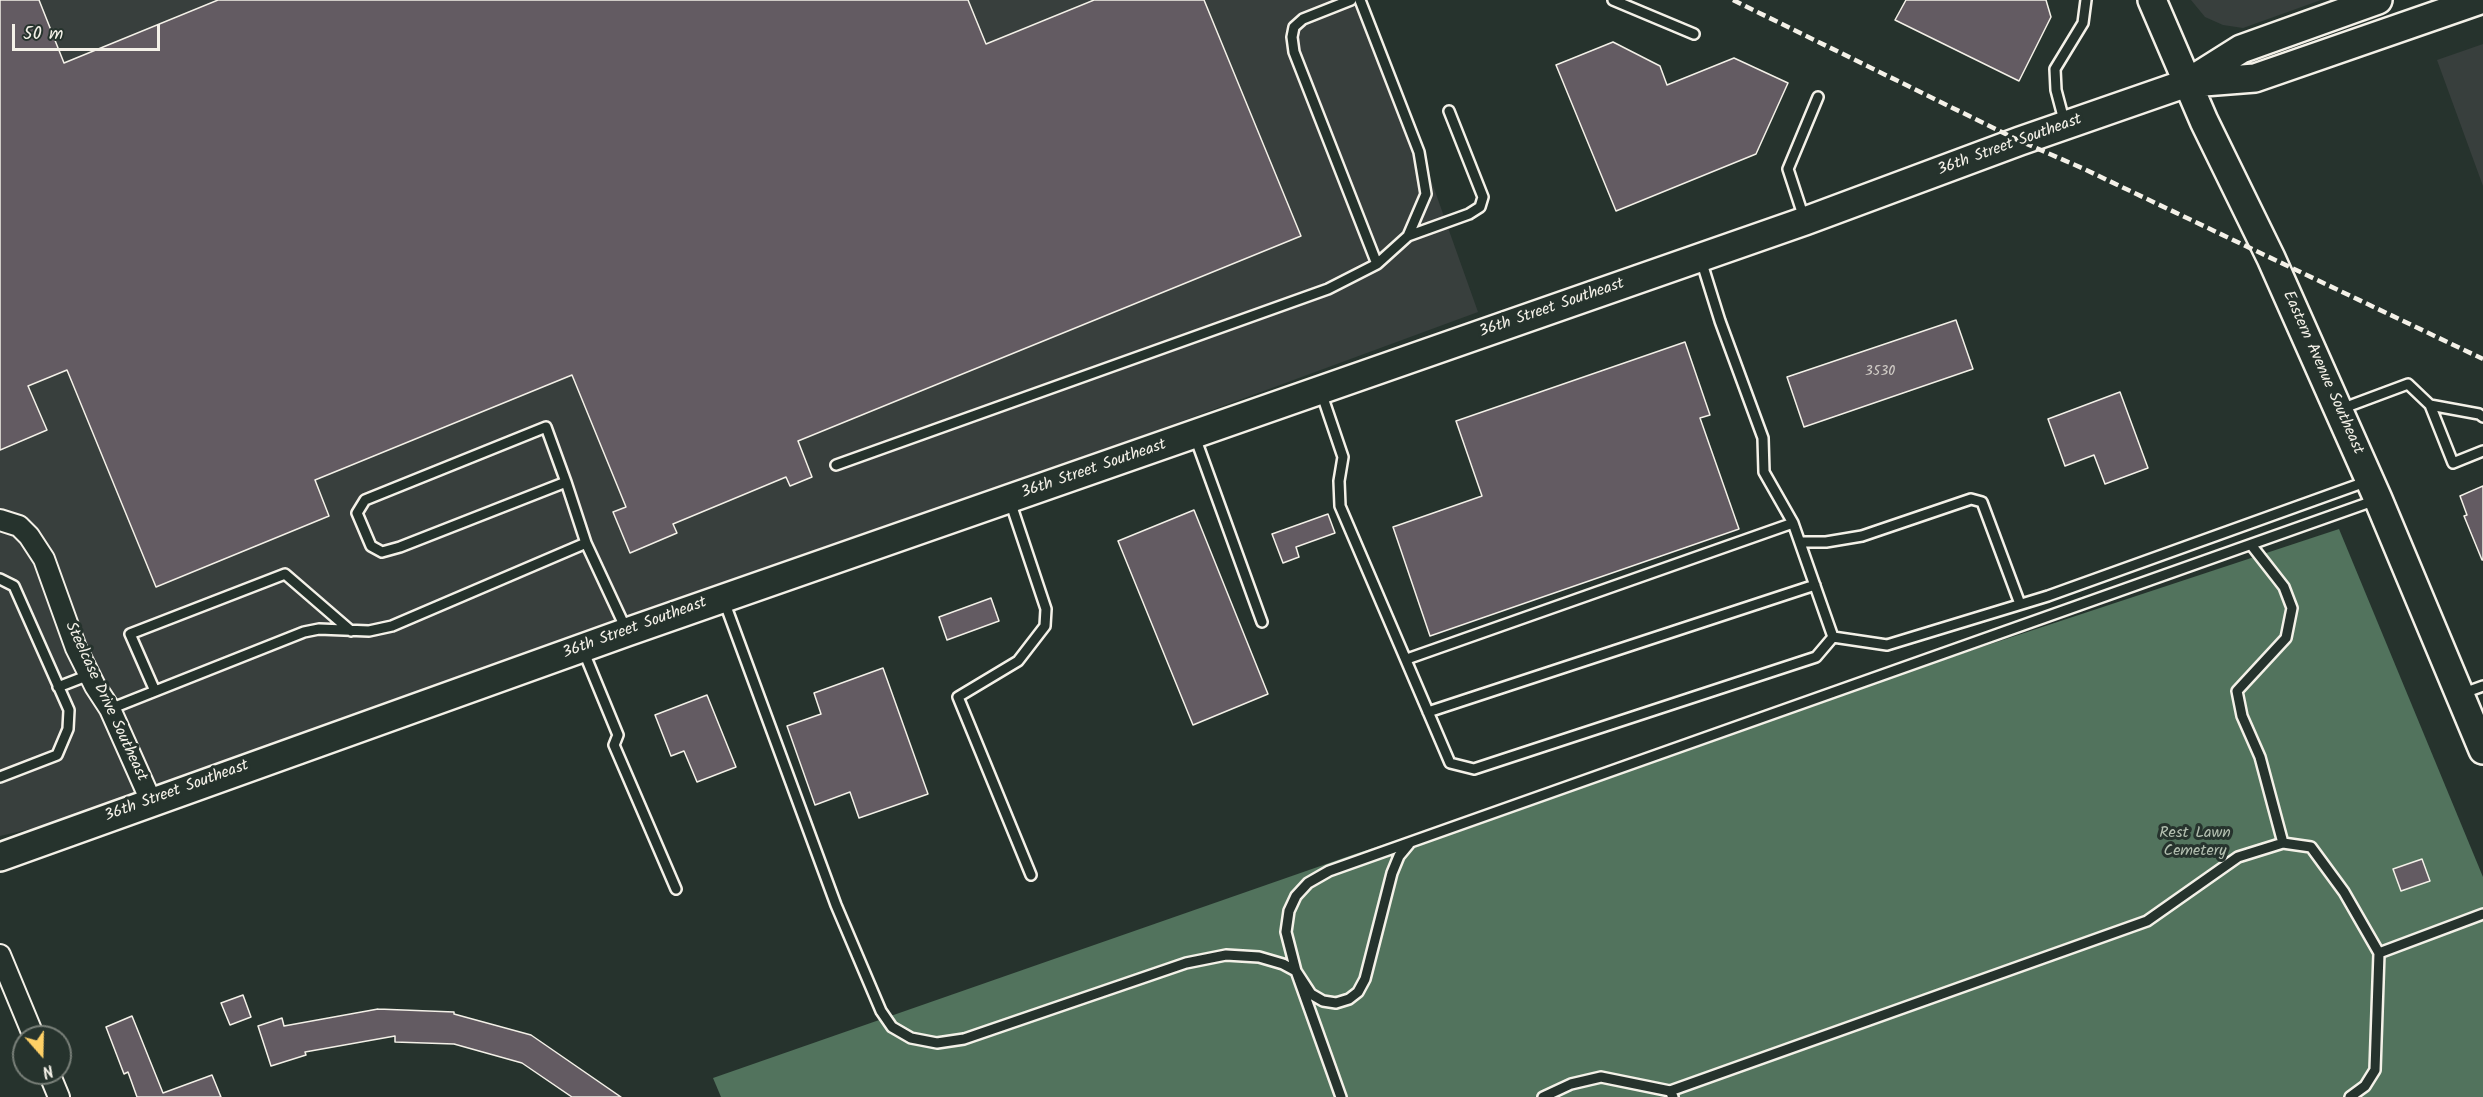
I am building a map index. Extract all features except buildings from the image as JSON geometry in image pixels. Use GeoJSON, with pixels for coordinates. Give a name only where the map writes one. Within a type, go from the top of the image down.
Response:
{"type":"FeatureCollection","features":[{"type":"Feature","properties":{"kind":"street","name":"Eastern Avenue Southeast"},"geometry":{"type":"LineString","coordinates":[[2152,0],[2187,83],[2271,258],[2374,490],[2471,690],[2483,750]]}},
{"type":"Feature","properties":{"kind":"street","name":"36th Street Southeast"},"geometry":{"type":"LineString","coordinates":[[2187,83],[2255,78],[2480,0]]}},
{"type":"Feature","properties":{"kind":"street","name":"36th Street Southeast"},"geometry":{"type":"LineString","coordinates":[[0,857],[723,598],[1805,221],[2187,83],[2241,49],[2366,2]]}},
{"type":"Feature","properties":{"kind":"street","name":"Steelcase Drive Southeast"},"geometry":{"type":"LineString","coordinates":[[0,520],[19,526],[29,536],[44,559],[76,648],[110,709],[151,801]]}},
{"type":"Feature","properties":{"kind":"street"},"geometry":{"type":"LineString","coordinates":[[0,955],[29,1025]]}},
{"type":"Feature","properties":{"kind":"lane"},"geometry":{"type":"LineString","coordinates":[[1352,0],[1303,19],[1294,27],[1292,37],[1294,52],[1377,264]]}},
{"type":"Feature","properties":{"kind":"lane"},"geometry":{"type":"LineString","coordinates":[[1360,0],[1419,152],[1426,194],[1408,236]]}},
{"type":"Feature","properties":{"kind":"lane"},"geometry":{"type":"LineString","coordinates":[[1613,0],[1694,34]]}},
{"type":"Feature","properties":{"kind":"lane"},"geometry":{"type":"LineString","coordinates":[[2066,126],[2056,90],[2055,69],[2083,23],[2085,0]]}},
{"type":"Feature","properties":{"kind":"lane"},"geometry":{"type":"LineString","coordinates":[[1805,221],[1788,169],[1818,97]]}},
{"type":"Feature","properties":{"kind":"lane"},"geometry":{"type":"LineString","coordinates":[[836,465],[1328,289],[1377,264],[1408,236],[1469,214],[1480,207],[1483,197],[1449,111]]}},
{"type":"Feature","properties":{"kind":"lane"},"geometry":{"type":"LineString","coordinates":[[1700,257],[1720,321],[1763,438],[1764,472],[1793,523],[1833,637]]}},
{"type":"Feature","properties":{"kind":"lane"},"geometry":{"type":"LineString","coordinates":[[2339,410],[2381,392],[2408,384],[2430,405],[2453,463],[2483,451]]}},
{"type":"Feature","properties":{"kind":"lane"},"geometry":{"type":"LineString","coordinates":[[1321,390],[1343,457],[1339,481],[1340,506],[1450,763],[1474,769],[1816,657],[1833,637]]}},
{"type":"Feature","properties":{"kind":"lane"},"geometry":{"type":"LineString","coordinates":[[2430,405],[2479,414],[2483,417]]}},
{"type":"Feature","properties":{"kind":"lane"},"geometry":{"type":"LineString","coordinates":[[566,482],[382,552],[371,546],[357,513],[365,500],[546,427],[566,482],[586,543],[627,632]]}},
{"type":"Feature","properties":{"kind":"lane"},"geometry":{"type":"LineString","coordinates":[[1194,435],[1262,622]]}},
{"type":"Feature","properties":{"kind":"lane"},"geometry":{"type":"LineString","coordinates":[[1341,1097],[1296,971],[1286,932],[1289,911],[1308,883],[1329,871],[1410,842],[2252,546],[2374,490]]}},
{"type":"Feature","properties":{"kind":"lane"},"geometry":{"type":"LineString","coordinates":[[1833,637],[1887,645],[2374,490]]}},
{"type":"Feature","properties":{"kind":"lane"},"geometry":{"type":"LineString","coordinates":[[1010,499],[1046,609],[1045,626],[1018,661],[958,697],[1031,875]]}},
{"type":"Feature","properties":{"kind":"lane"},"geometry":{"type":"LineString","coordinates":[[1800,542],[1826,542],[1862,536],[1971,499],[1982,502],[2020,604]]}},
{"type":"Feature","properties":{"kind":"lane"},"geometry":{"type":"LineString","coordinates":[[1407,659],[1793,523]]}},
{"type":"Feature","properties":{"kind":"lane"},"geometry":{"type":"LineString","coordinates":[[110,709],[304,632],[319,629],[369,631],[392,626],[586,543]]}},
{"type":"Feature","properties":{"kind":"lane"},"geometry":{"type":"LineString","coordinates":[[2252,546],[2284,587],[2292,608],[2286,638],[2237,691],[2242,716],[2260,757],[2283,843]]}},
{"type":"Feature","properties":{"kind":"lane"},"geometry":{"type":"LineString","coordinates":[[155,691],[130,634],[285,574],[351,631]]}},
{"type":"Feature","properties":{"kind":"lane"},"geometry":{"type":"LineString","coordinates":[[0,579],[14,586],[69,710],[68,729],[57,755],[0,777]]}},
{"type":"Feature","properties":{"kind":"lane"},"geometry":{"type":"LineString","coordinates":[[1428,712],[1815,585]]}},
{"type":"Feature","properties":{"kind":"lane"},"geometry":{"type":"LineString","coordinates":[[723,598],[836,905],[881,1011],[892,1028],[911,1038],[938,1042],[964,1039],[1186,963],[1226,955],[1259,957],[1296,971],[1311,994],[1323,1001],[1336,1003],[1349,999],[1358,992],[1365,979],[1392,873],[1399,856],[1410,842]]}},
{"type":"Feature","properties":{"kind":"lane"},"geometry":{"type":"LineString","coordinates":[[582,648],[597,678],[618,735],[614,744],[676,889]]}},
{"type":"Feature","properties":{"kind":"lane"},"geometry":{"type":"LineString","coordinates":[[58,687],[89,675]]}},
{"type":"Feature","properties":{"kind":"lane"},"geometry":{"type":"LineString","coordinates":[[1543,1097],[1571,1084],[1601,1077],[1671,1094],[2146,921],[2238,857],[2283,843],[2311,847],[2344,892],[2379,952],[2375,1070],[2365,1086],[2350,1097]]}},
{"type":"Feature","properties":{"kind":"lane"},"geometry":{"type":"LineString","coordinates":[[2379,952],[2483,914]]}},
{"type":"Feature","properties":{"kind":"shaded area"},"geometry":{"type":"Polygon","coordinates":[[[0,0],[1367,0],[1478,312],[151,801],[0,836],[0,0]]]}},
{"type":"Feature","properties":{"kind":"shaded area"},"geometry":{"type":"Polygon","coordinates":[[[2191,0],[2321,0],[2243,28],[2223,25],[2205,17],[2191,0]]]}},
{"type":"Feature","properties":{"kind":"shaded area"},"geometry":{"type":"Polygon","coordinates":[[[2483,44],[2483,186],[2437,60],[2483,44]]]}},
{"type":"Feature","properties":{"kind":"green space","name":"Rest Lawn Cemetery"},"geometry":{"type":"Polygon","coordinates":[[[2339,529],[2483,877],[2483,1097],[721,1097],[713,1078],[1352,855],[2339,529]]]}},
{"type":"Feature","properties":{"kind":"railway"},"geometry":{"type":"LineString","coordinates":[[1733,0],[2020,141],[2082,168],[2483,359]]}}]}
